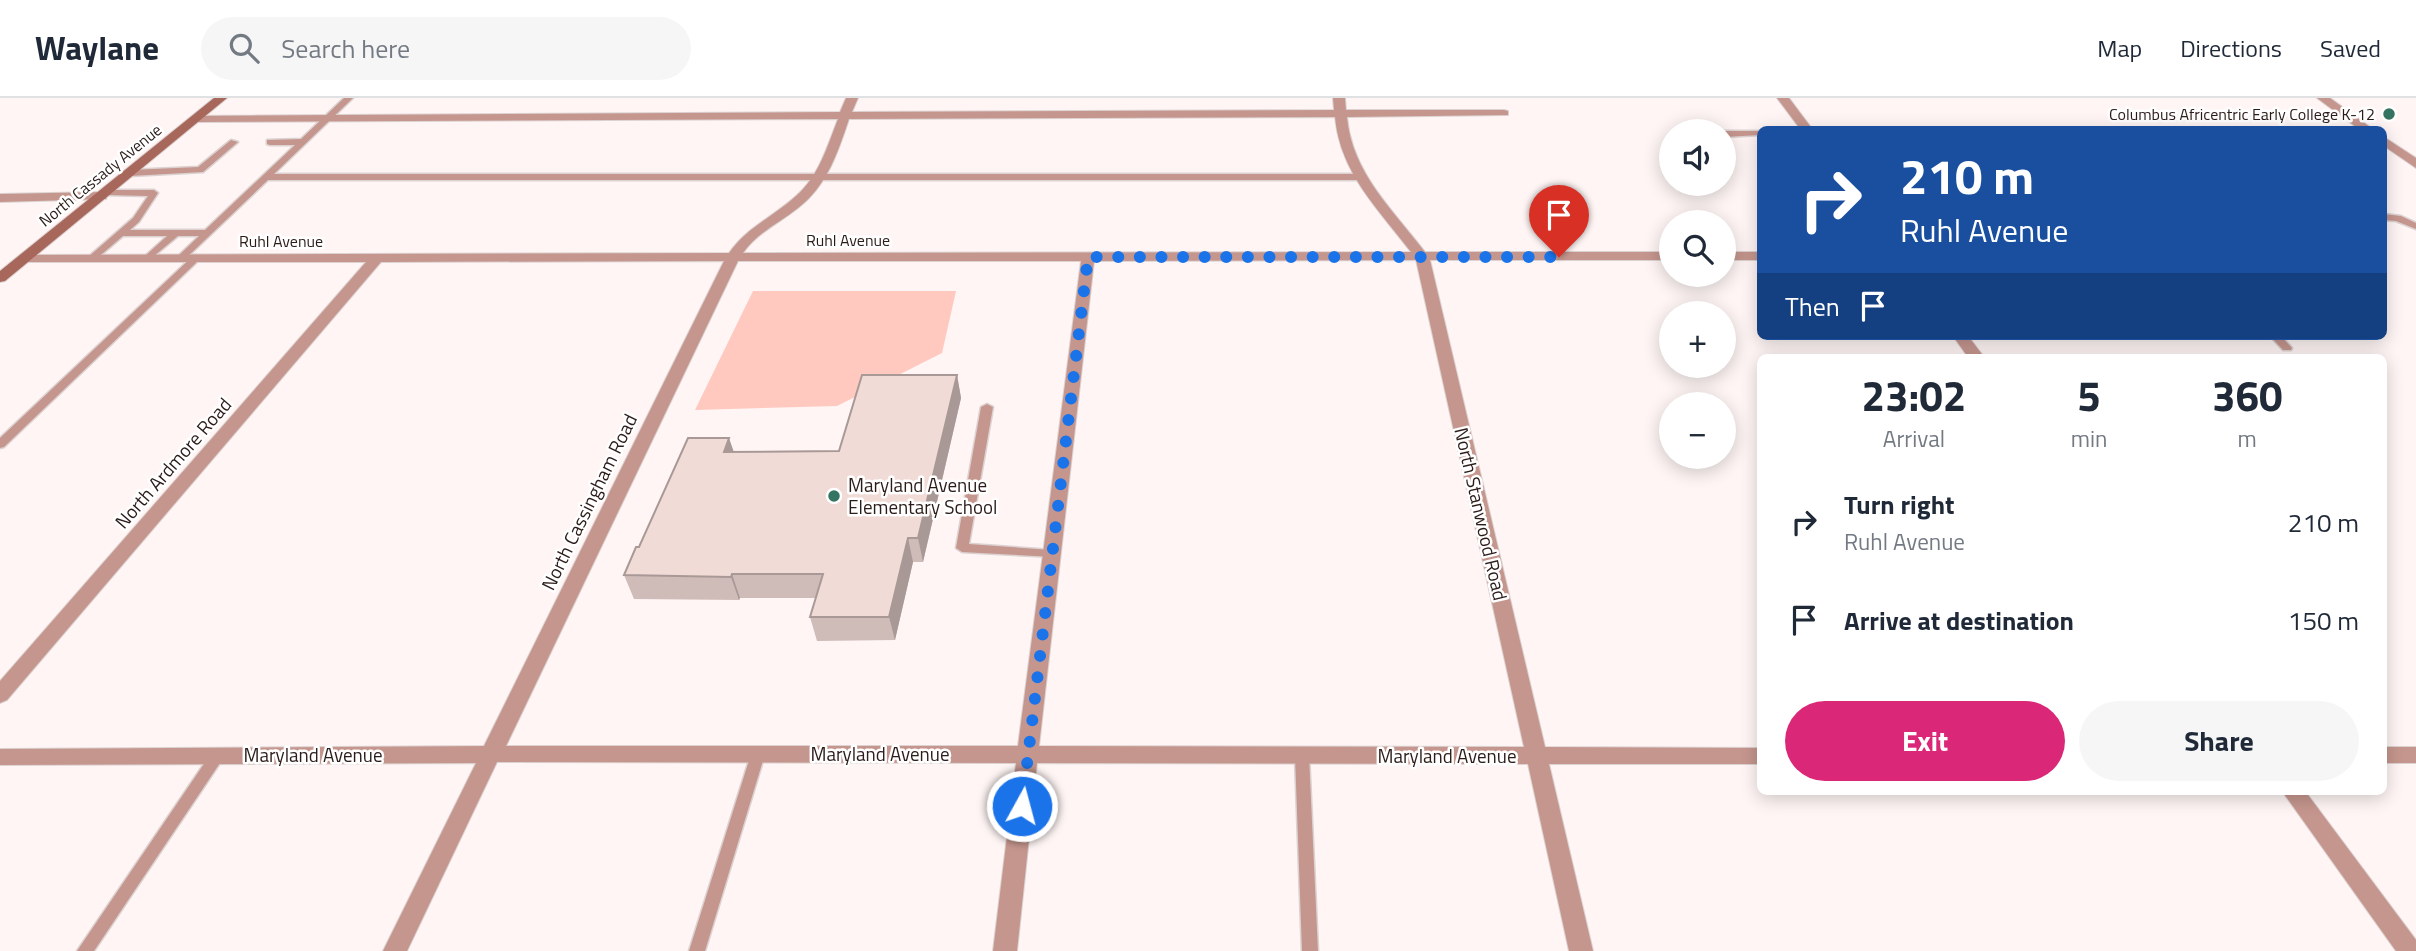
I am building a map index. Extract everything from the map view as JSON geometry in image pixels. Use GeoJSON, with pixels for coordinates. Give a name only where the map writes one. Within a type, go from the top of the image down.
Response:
{"type":"FeatureCollection","features":[{"type":"Feature","properties":{"kind":"street","name":"North Cassady Avenue"},"geometry":{"type":"LineString","coordinates":[[0,278],[221,98]]}},
{"type":"Feature","properties":{"kind":"street","name":"North Cassingham Road"},"geometry":{"type":"LineString","coordinates":[[395,951],[733,257],[753,230],[796,202],[813,186],[852,98]]}},
{"type":"Feature","properties":{"kind":"street","name":"North Stanwood Road"},"geometry":{"type":"LineString","coordinates":[[1339,98],[1339,113],[1351,164],[1368,194],[1406,234],[1422,257],[1581,951]]}},
{"type":"Feature","properties":{"kind":"street"},"geometry":{"type":"LineString","coordinates":[[1783,98],[1804,126]]}},
{"type":"Feature","properties":{"kind":"street"},"geometry":{"type":"LineString","coordinates":[[2323,98],[2362,126]]}},
{"type":"Feature","properties":{"kind":"street"},"geometry":{"type":"LineString","coordinates":[[197,118],[1504,113]]}},
{"type":"Feature","properties":{"kind":"street"},"geometry":{"type":"LineString","coordinates":[[2390,149],[2416,164]]}},
{"type":"Feature","properties":{"kind":"street"},"geometry":{"type":"LineString","coordinates":[[0,198],[104,194]]}},
{"type":"Feature","properties":{"kind":"street","name":"Ruhl Avenue"},"geometry":{"type":"LineString","coordinates":[[25,258],[1659,256]]}},
{"type":"Feature","properties":{"kind":"street"},"geometry":{"type":"LineString","coordinates":[[1736,256],[1757,256]]}},
{"type":"Feature","properties":{"kind":"street"},"geometry":{"type":"LineString","coordinates":[[1005,951],[1088,257]]}},
{"type":"Feature","properties":{"kind":"street","name":"North Ardmore Road"},"geometry":{"type":"LineString","coordinates":[[0,695],[377,258]]}},
{"type":"Feature","properties":{"kind":"street"},"geometry":{"type":"LineString","coordinates":[[1963,340],[1974,354]]}},
{"type":"Feature","properties":{"kind":"street","name":"Maryland Avenue"},"geometry":{"type":"LineString","coordinates":[[0,757],[491,754],[1757,755]]}},
{"type":"Feature","properties":{"kind":"street"},"geometry":{"type":"LineString","coordinates":[[2387,755],[2416,755]]}},
{"type":"Feature","properties":{"kind":"street"},"geometry":{"type":"LineString","coordinates":[[2296,795],[2410,951]]}},
{"type":"Feature","properties":{"kind":"lane"},"geometry":{"type":"LineString","coordinates":[[181,258],[349,98]]}},
{"type":"Feature","properties":{"kind":"lane"},"geometry":{"type":"LineString","coordinates":[[1736,134],[1757,134]]}},
{"type":"Feature","properties":{"kind":"lane"},"geometry":{"type":"LineString","coordinates":[[130,173],[200,170],[234,142]]}},
{"type":"Feature","properties":{"kind":"lane"},"geometry":{"type":"LineString","coordinates":[[270,142],[303,142]]}},
{"type":"Feature","properties":{"kind":"lane"},"geometry":{"type":"LineString","coordinates":[[266,177],[1359,177]]}},
{"type":"Feature","properties":{"kind":"lane"},"geometry":{"type":"LineString","coordinates":[[92,258],[136,220],[154,193],[104,194]]}},
{"type":"Feature","properties":{"kind":"lane"},"geometry":{"type":"LineString","coordinates":[[2387,217],[2398,218],[2416,226]]}},
{"type":"Feature","properties":{"kind":"lane"},"geometry":{"type":"LineString","coordinates":[[121,233],[207,233]]}},
{"type":"Feature","properties":{"kind":"lane"},"geometry":{"type":"LineString","coordinates":[[148,258],[176,233]]}},
{"type":"Feature","properties":{"kind":"lane"},"geometry":{"type":"LineString","coordinates":[[0,444],[196,258]]}},
{"type":"Feature","properties":{"kind":"lane"},"geometry":{"type":"LineString","coordinates":[[2279,340],[2287,348]]}},
{"type":"Feature","properties":{"kind":"lane"},"geometry":{"type":"LineString","coordinates":[[987,407],[962,548],[1051,554]]}},
{"type":"Feature","properties":{"kind":"lane"},"geometry":{"type":"LineString","coordinates":[[697,951],[758,754]]}},
{"type":"Feature","properties":{"kind":"lane"},"geometry":{"type":"LineString","coordinates":[[85,951],[217,755]]}},
{"type":"Feature","properties":{"kind":"lane"},"geometry":{"type":"LineString","coordinates":[[1302,756],[1310,951]]}},
{"type":"Feature","properties":{"kind":"shaded area"},"geometry":{"type":"Polygon","coordinates":[[[753,291],[956,291],[942,353],[837,406],[695,410],[753,291]]]}},
{"type":"Feature","properties":{"kind":"building"},"geometry":{"type":"Polygon","coordinates":[[[862,375],[957,375],[918,538],[908,538],[889,617],[810,617],[823,574],[732,574],[731,577],[624,575],[688,438],[729,438],[724,452],[839,451],[862,375]]]}},
{"type":"Feature","properties":{"kind":"place","name":"Columbus Africentric Early College K-12"},"geometry":{"type":"Point","coordinates":[2389,114]}},
{"type":"Feature","properties":{"kind":"place","name":"Maryland Avenue Elementary School"},"geometry":{"type":"Point","coordinates":[834,496]}},
{"type":"Feature","properties":{"kind":"route"},"geometry":{"type":"LineString","coordinates":[[1022,806],[1088,257],[1559,257]]}}]}
